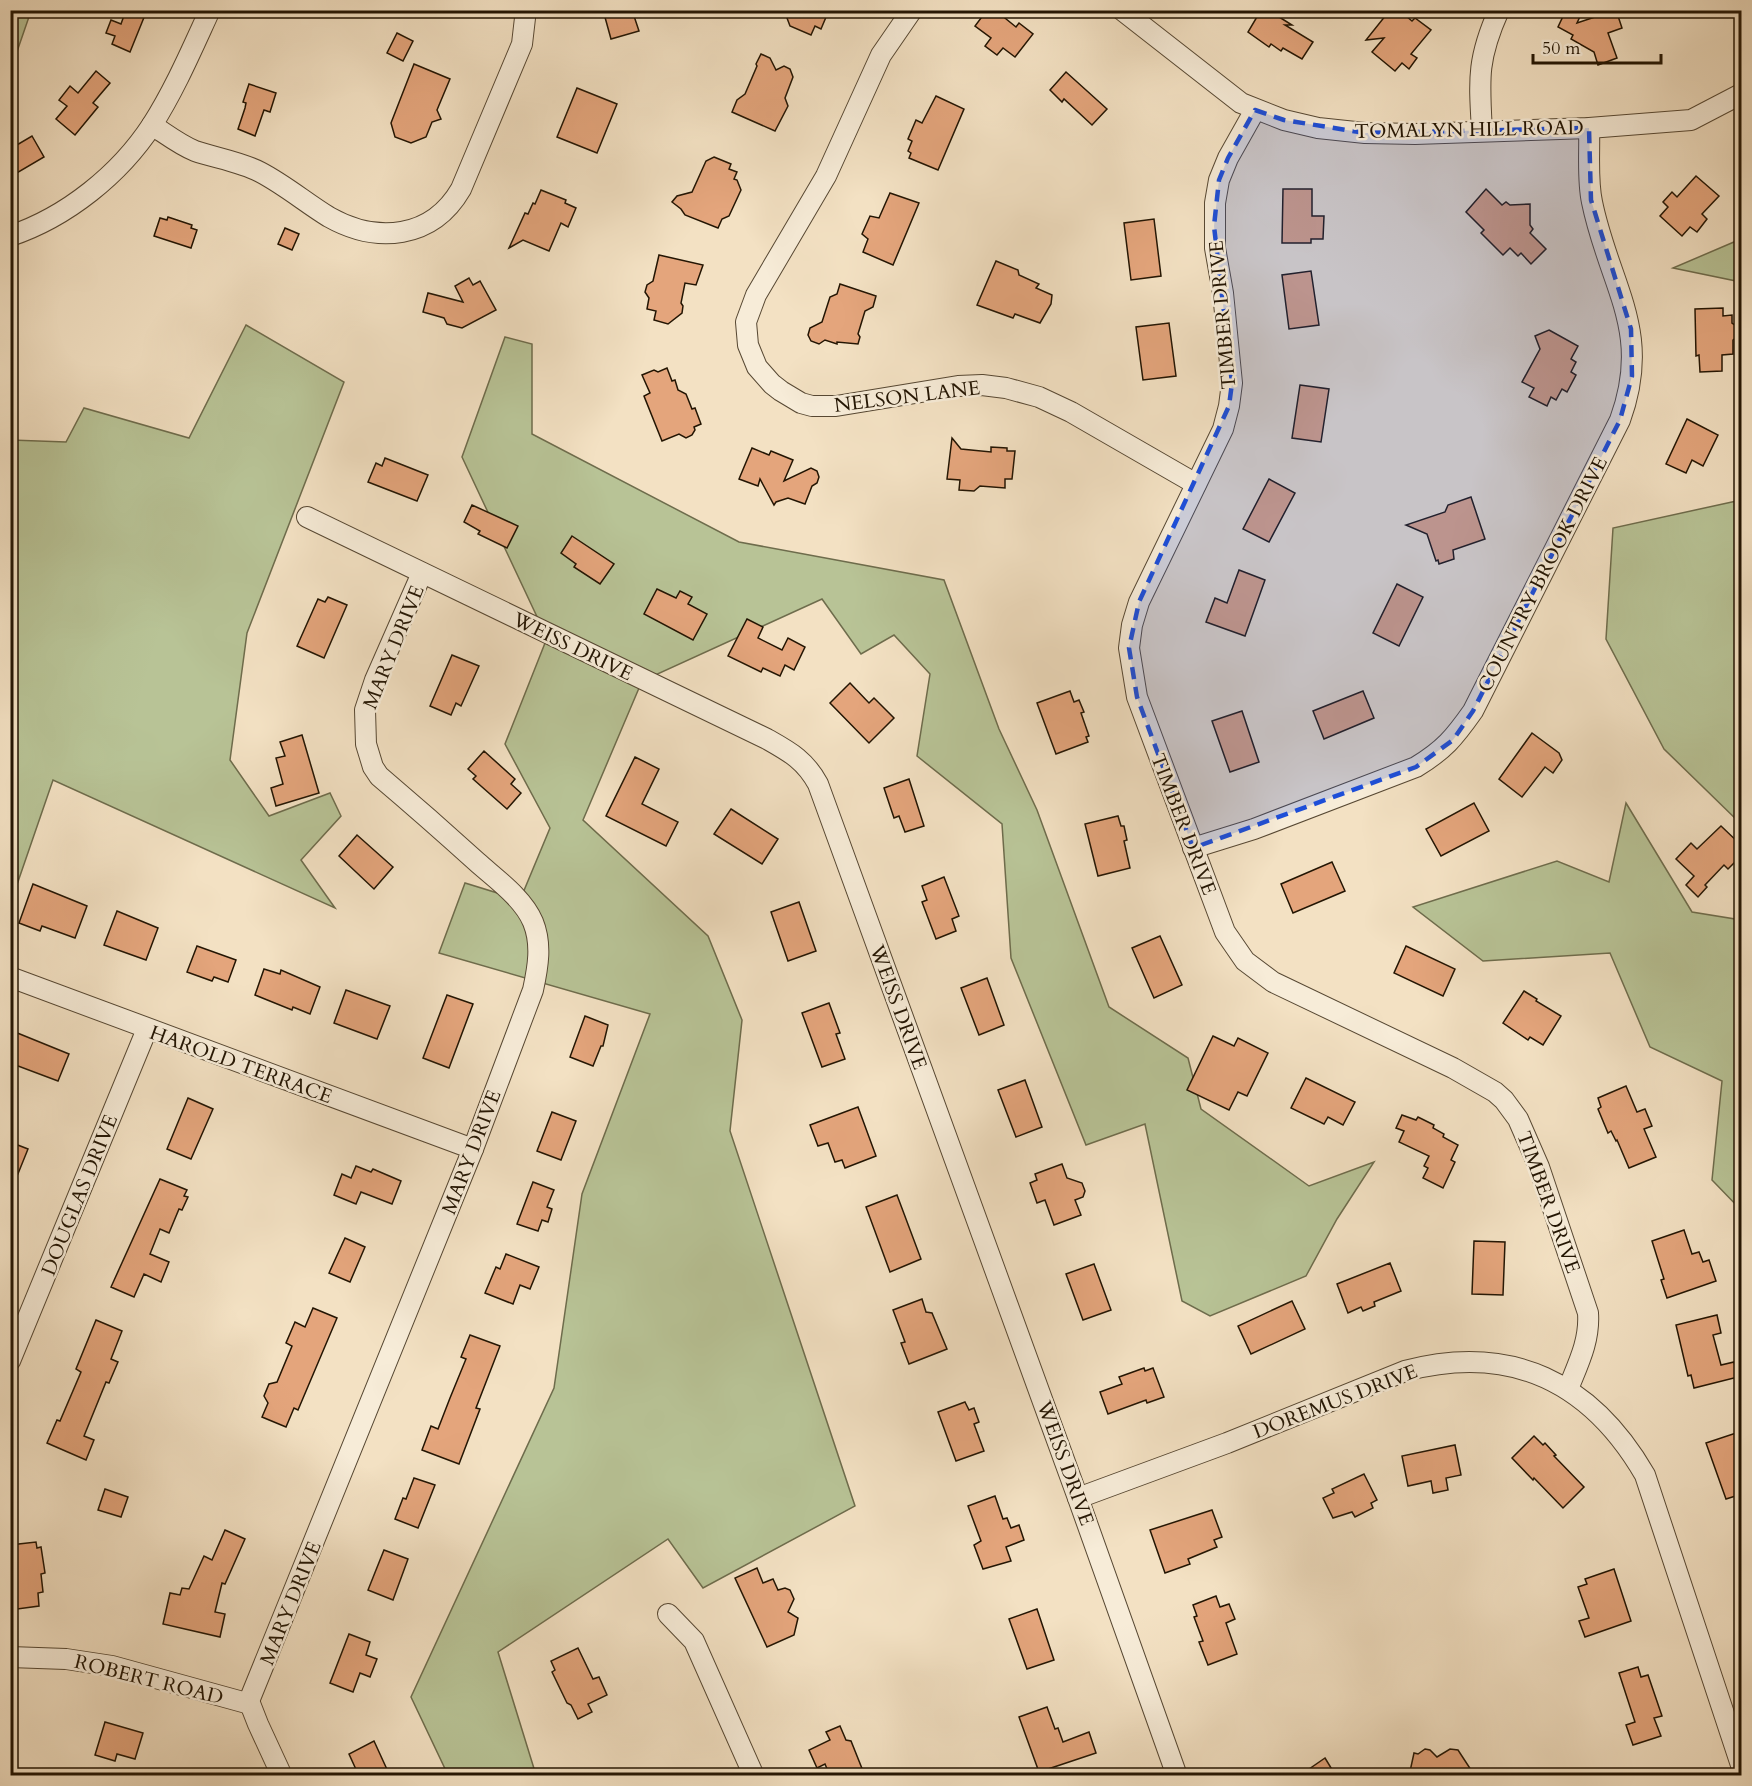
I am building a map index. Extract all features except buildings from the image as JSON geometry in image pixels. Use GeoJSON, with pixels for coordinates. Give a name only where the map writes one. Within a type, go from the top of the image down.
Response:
{"type":"FeatureCollection","features":[{"type":"Feature","properties":{"kind":"street"},"geometry":{"type":"LineString","coordinates":[[10,236],[49,219],[78,200],[122,162],[152,125],[210,10]]}},
{"type":"Feature","properties":{"kind":"street","name":"NELSON LANE"},"geometry":{"type":"LineString","coordinates":[[912,10],[881,55],[826,176],[756,295],[746,322],[748,345],[757,367],[781,392],[812,406],[836,406],[958,386],[982,385],[1006,388],[1039,397],[1071,412],[1196,484]]}},
{"type":"Feature","properties":{"kind":"street","name":"TOMALYN HILL ROAD"},"geometry":{"type":"LineString","coordinates":[[1122,10],[1241,103],[1295,123],[1365,133],[1415,134],[1589,128],[1691,120],[1739,95]]}},
{"type":"Feature","properties":{"kind":"street"},"geometry":{"type":"LineString","coordinates":[[1482,131],[1479,82],[1481,58],[1487,36],[1499,10]]}},
{"type":"Feature","properties":{"kind":"street"},"geometry":{"type":"LineString","coordinates":[[152,125],[192,150],[258,170],[340,222],[385,233],[408,231],[430,223],[439,216],[461,189],[522,44],[525,18]]}},
{"type":"Feature","properties":{"kind":"street","name":"TIMBER DRIVE"},"geometry":{"type":"LineString","coordinates":[[1255,110],[1228,158],[1215,203],[1215,248],[1223,292],[1232,383],[1229,406],[1223,429],[1139,602],[1132,625],[1129,648],[1137,697],[1225,932],[1230,943],[1253,969],[1292,993],[1453,1068],[1495,1092],[1512,1109],[1539,1167],[1588,1313],[1589,1325],[1585,1348],[1568,1389]]}},
{"type":"Feature","properties":{"kind":"street","name":"COUNTRY BROOK DRIVE"},"geometry":{"type":"LineString","coordinates":[[1193,848],[1254,829],[1416,767],[1436,755],[1453,740],[1473,711],[1620,420],[1628,399],[1632,376],[1631,329],[1591,200],[1589,128]]}},
{"type":"Feature","properties":{"kind":"street","name":"WEISS DRIVE"},"geometry":{"type":"LineString","coordinates":[[307,516],[767,739],[797,757],[812,774],[818,784],[1177,1776]]}},
{"type":"Feature","properties":{"kind":"street","name":"MARY DRIVE"},"geometry":{"type":"LineString","coordinates":[[250,1704],[249,1701],[472,1149],[533,990],[538,968],[539,944],[528,911],[496,879],[379,777],[369,756],[364,733],[365,710],[375,680],[422,573]]}},
{"type":"Feature","properties":{"kind":"street","name":"HAROLD TERRACE"},"geometry":{"type":"LineString","coordinates":[[10,977],[472,1149]]}},
{"type":"Feature","properties":{"kind":"street","name":"DOUGLAS DRIVE"},"geometry":{"type":"LineString","coordinates":[[10,1361],[147,1029]]}},
{"type":"Feature","properties":{"kind":"street","name":"DOREMUS DRIVE"},"geometry":{"type":"LineString","coordinates":[[1078,1498],[1227,1443],[1405,1371],[1433,1363],[1470,1361],[1501,1364],[1547,1378],[1568,1389],[1587,1403],[1633,1455],[1644,1475],[1742,1768]]}},
{"type":"Feature","properties":{"kind":"street"},"geometry":{"type":"LineString","coordinates":[[668,1614],[694,1641],[754,1776]]}},
{"type":"Feature","properties":{"kind":"street","name":"ROBERT ROAD"},"geometry":{"type":"LineString","coordinates":[[10,1657],[66,1659],[112,1666],[250,1704]]}},
{"type":"Feature","properties":{"kind":"street"},"geometry":{"type":"LineString","coordinates":[[250,1704],[282,1776]]}},
{"type":"Feature","properties":{"kind":"highlighted area"},"geometry":{"type":"Polygon","coordinates":[[[1255,110],[1284,120],[1365,133],[1589,128],[1591,200],[1631,329],[1632,376],[1620,420],[1473,711],[1453,740],[1416,767],[1193,848],[1137,697],[1129,648],[1139,602],[1229,406],[1232,383],[1214,226],[1219,180],[1228,158],[1255,110]]]}},
{"type":"Feature","properties":{"kind":"green space"},"geometry":{"type":"Polygon","coordinates":[[[10,11],[31,11],[11,69],[10,11]]]}},
{"type":"Feature","properties":{"kind":"green space"},"geometry":{"type":"Polygon","coordinates":[[[1741,239],[1741,282],[1673,268],[1741,239]]]}},
{"type":"Feature","properties":{"kind":"green space"},"geometry":{"type":"Polygon","coordinates":[[[246,325],[344,382],[247,633],[230,760],[269,816],[330,793],[341,816],[301,860],[335,908],[53,780],[11,902],[11,440],[66,442],[84,408],[189,438],[246,325]]]}},
{"type":"Feature","properties":{"kind":"green space"},"geometry":{"type":"Polygon","coordinates":[[[505,337],[532,344],[532,434],[739,542],[944,580],[999,729],[1037,810],[1109,1007],[1188,1058],[1201,1109],[1309,1186],[1374,1162],[1337,1219],[1306,1276],[1210,1316],[1182,1301],[1145,1124],[1086,1145],[1011,958],[1002,824],[917,756],[930,674],[894,635],[861,654],[822,599],[642,681],[583,820],[708,936],[742,1020],[730,1131],[855,1506],[703,1588],[668,1539],[498,1652],[536,1775],[448,1775],[411,1697],[554,1388],[582,1194],[650,1014],[439,953],[465,883],[520,900],[550,828],[505,744],[547,638],[462,457],[505,337]]]}},
{"type":"Feature","properties":{"kind":"green space"},"geometry":{"type":"Polygon","coordinates":[[[1742,500],[1741,824],[1664,749],[1606,639],[1613,528],[1742,500]]]}},
{"type":"Feature","properties":{"kind":"green space"},"geometry":{"type":"Polygon","coordinates":[[[1626,803],[1692,912],[1741,920],[1741,1210],[1712,1180],[1722,1081],[1650,1047],[1610,953],[1483,961],[1413,907],[1557,861],[1609,882],[1626,803]]]}}]}
